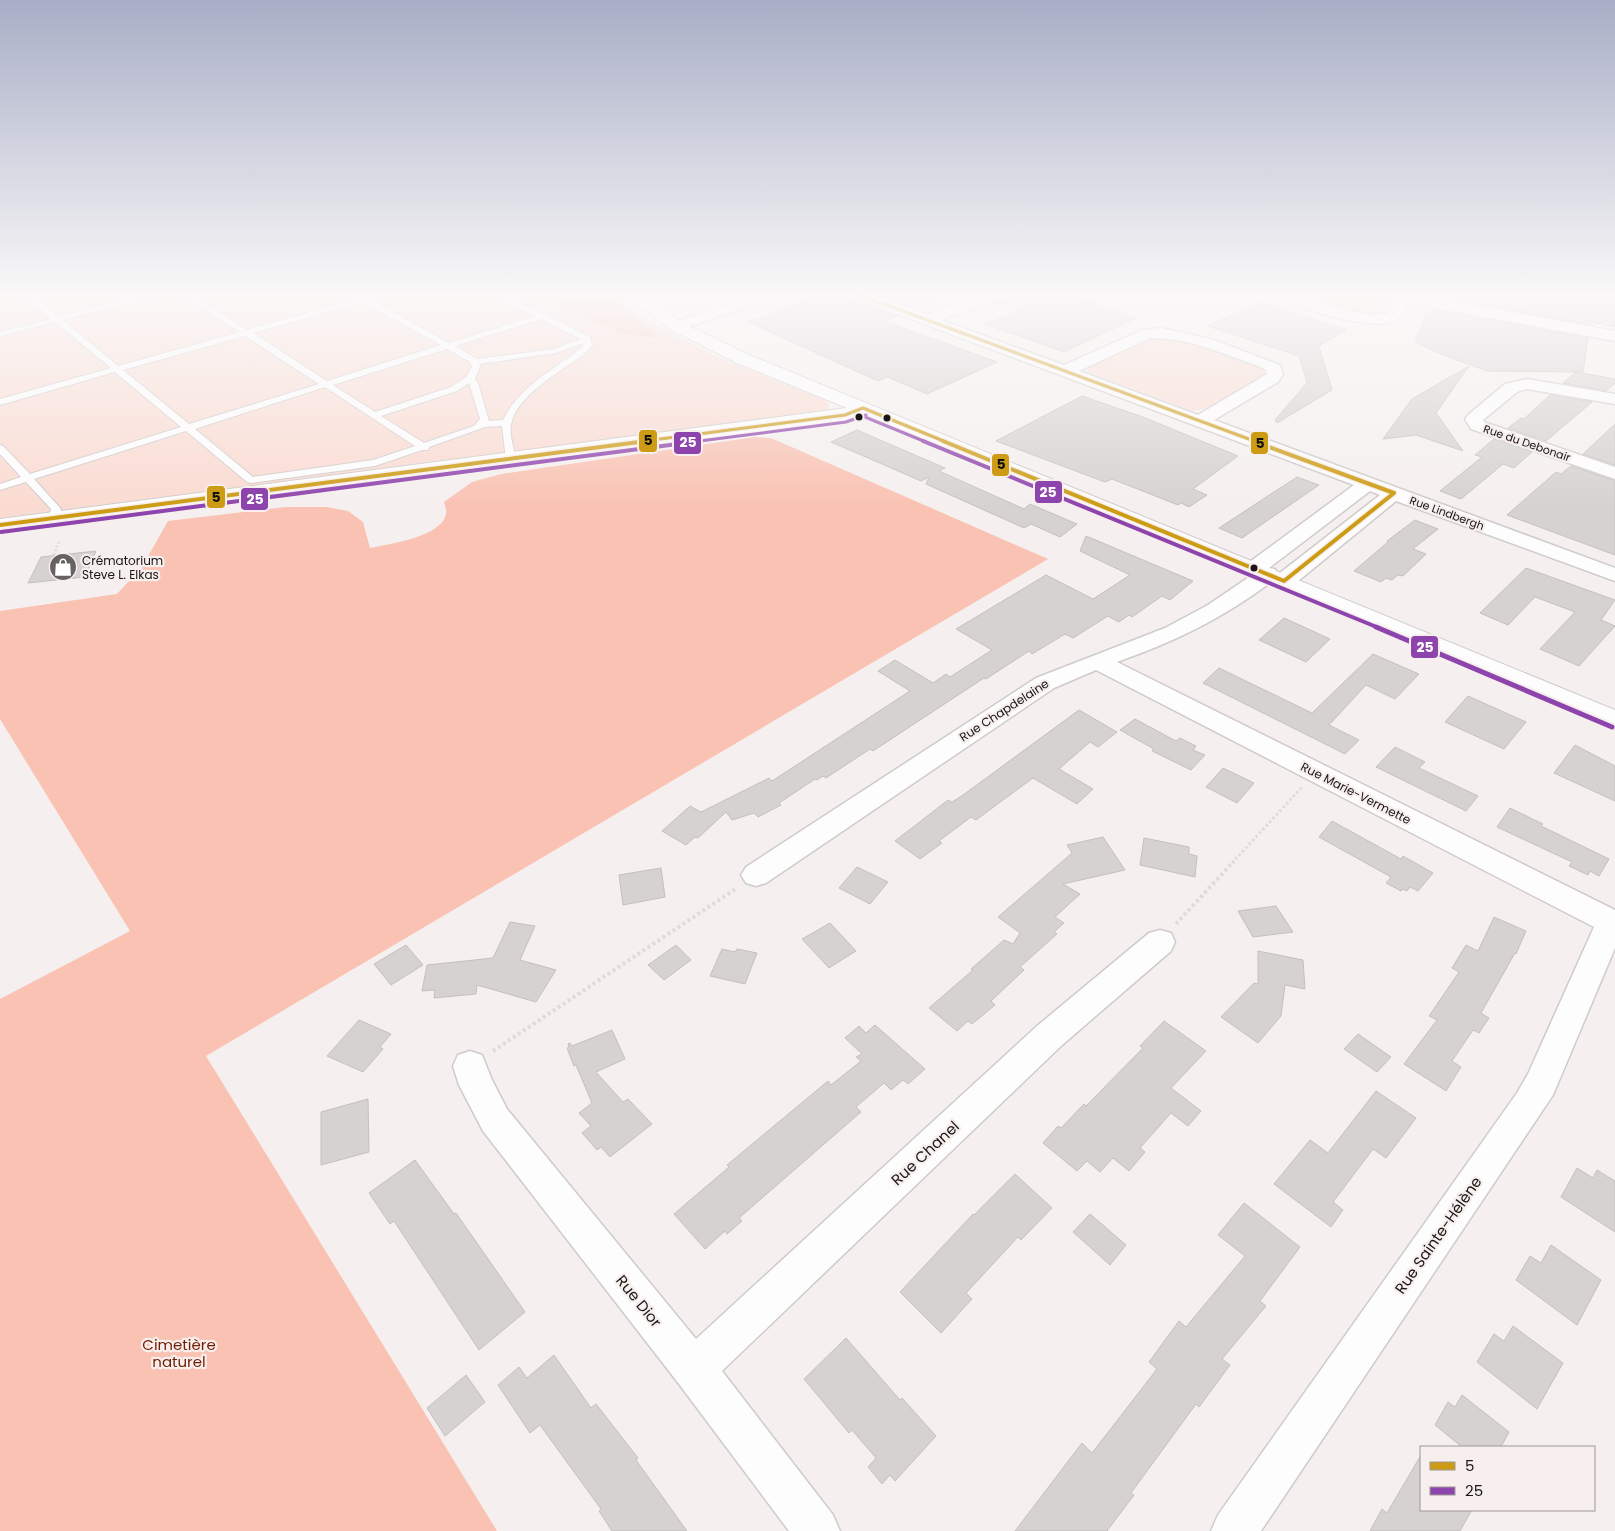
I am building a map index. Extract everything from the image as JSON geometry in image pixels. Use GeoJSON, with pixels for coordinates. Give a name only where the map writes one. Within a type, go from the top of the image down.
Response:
{"type":"FeatureCollection","features":[{"type":"Feature","properties":{"kind":"street"},"geometry":{"type":"LineString","coordinates":[[759,365],[1269,575],[1615,720]]}},
{"type":"Feature","properties":{"kind":"street","name":"Rue Lindbergh"},"geometry":{"type":"LineString","coordinates":[[1050,365],[1615,575]]}},
{"type":"Feature","properties":{"kind":"street"},"geometry":{"type":"LineString","coordinates":[[1065,371],[1077,365]]}},
{"type":"Feature","properties":{"kind":"street"},"geometry":{"type":"LineString","coordinates":[[1200,421],[1272,379],[1275,374],[1274,368],[1269,365]]}},
{"type":"Feature","properties":{"kind":"street","name":"Rue du Debonair"},"geometry":{"type":"LineString","coordinates":[[1615,399],[1527,384],[1511,388],[1474,419],[1477,425],[1484,430],[1615,473]]}},
{"type":"Feature","properties":{"kind":"street"},"geometry":{"type":"LineString","coordinates":[[0,525],[511,460],[845,415],[863,408]]}},
{"type":"Feature","properties":{"kind":"street"},"geometry":{"type":"LineString","coordinates":[[1269,575],[1368,483]]}},
{"type":"Feature","properties":{"kind":"street"},"geometry":{"type":"LineString","coordinates":[[1269,575],[1394,493]]}},
{"type":"Feature","properties":{"kind":"street","name":"Rue Chapdelaine"},"geometry":{"type":"LineString","coordinates":[[756,875],[1046,683],[1067,672],[1160,638],[1193,622],[1269,575]]}},
{"type":"Feature","properties":{"kind":"street","name":"Rue Marie-Vermette"},"geometry":{"type":"LineString","coordinates":[[1098,662],[1613,923]]}},
{"type":"Feature","properties":{"kind":"street","name":"Rue Sainte-Hélène"},"geometry":{"type":"LineString","coordinates":[[1234,1531],[1529,1104],[1541,1084],[1613,923]]}},
{"type":"Feature","properties":{"kind":"street","name":"Rue Chanel"},"geometry":{"type":"LineString","coordinates":[[694,1369],[1050,1036],[1160,942]]}},
{"type":"Feature","properties":{"kind":"street","name":"Rue Dior"},"geometry":{"type":"LineString","coordinates":[[470,1066],[476,1085],[495,1120],[694,1369],[817,1531]]}},
{"type":"Feature","properties":{"kind":"lane"},"geometry":{"type":"LineString","coordinates":[[113,365],[252,480],[375,463],[425,448],[483,424],[507,423]]}},
{"type":"Feature","properties":{"kind":"lane"},"geometry":{"type":"LineString","coordinates":[[0,402],[130,365]]}},
{"type":"Feature","properties":{"kind":"lane"},"geometry":{"type":"LineString","coordinates":[[297,365],[425,448]]}},
{"type":"Feature","properties":{"kind":"lane"},"geometry":{"type":"LineString","coordinates":[[0,487],[386,365]]}},
{"type":"Feature","properties":{"kind":"lane"},"geometry":{"type":"LineString","coordinates":[[375,415],[454,389],[470,379],[475,365]]}},
{"type":"Feature","properties":{"kind":"lane"},"geometry":{"type":"LineString","coordinates":[[511,460],[506,432],[510,414],[518,403],[565,365]]}},
{"type":"Feature","properties":{"kind":"lane"},"geometry":{"type":"LineString","coordinates":[[470,379],[474,383],[485,420],[483,424]]}},
{"type":"Feature","properties":{"kind":"lane"},"geometry":{"type":"LineString","coordinates":[[0,448],[56,509],[54,519]]}},
{"type":"Feature","properties":{"kind":"path"},"geometry":{"type":"LineString","coordinates":[[54,556],[59,541]]}},
{"type":"Feature","properties":{"kind":"path"},"geometry":{"type":"LineString","coordinates":[[1160,942],[1316,772]]}},
{"type":"Feature","properties":{"kind":"path"},"geometry":{"type":"LineString","coordinates":[[470,1066],[756,875]]}},
{"type":"Feature","properties":{"kind":"shaded area"},"geometry":{"type":"Polygon","coordinates":[[[0,365],[738,365],[824,400],[829,404],[828,408],[817,413],[0,518],[0,365]]]}},
{"type":"Feature","properties":{"kind":"shaded area"},"geometry":{"type":"Polygon","coordinates":[[[1090,365],[1258,365],[1265,371],[1262,376],[1208,408],[1193,411],[1088,372],[1087,369],[1090,365]]]}},
{"type":"Feature","properties":{"kind":"green space","name":"Cimetière naturel"},"geometry":{"type":"Polygon","coordinates":[[[755,437],[771,438],[1048,559],[206,1056],[497,1531],[0,1531],[0,999],[130,931],[0,719],[0,611],[117,594],[142,567],[168,521],[286,507],[326,507],[348,511],[363,522],[370,548],[414,538],[435,528],[442,522],[446,514],[444,502],[472,482],[501,474],[755,437]]]}},
{"type":"Feature","properties":{"kind":"building"},"geometry":{"type":"Polygon","coordinates":[[[844,365],[989,365],[927,394],[888,377],[878,381],[844,365]]]}},
{"type":"Feature","properties":{"kind":"building"},"geometry":{"type":"Polygon","coordinates":[[[1302,365],[1325,365],[1332,390],[1277,423],[1275,420],[1307,383],[1302,365]]]}},
{"type":"Feature","properties":{"kind":"building"},"geometry":{"type":"Polygon","coordinates":[[[1472,365],[1584,365],[1583,372],[1487,371],[1472,365]]]}},
{"type":"Feature","properties":{"kind":"building"},"geometry":{"type":"Polygon","coordinates":[[[1469,366],[1436,413],[1463,451],[1416,435],[1383,439],[1412,399],[1469,366]]]}},
{"type":"Feature","properties":{"kind":"building"},"geometry":{"type":"Polygon","coordinates":[[[1576,372],[1615,379],[1615,383],[1606,391],[1563,383],[1576,372]]]}},
{"type":"Feature","properties":{"kind":"building"},"geometry":{"type":"Polygon","coordinates":[[[1550,395],[1592,402],[1546,441],[1508,428],[1521,418],[1524,419],[1550,395]]]}},
{"type":"Feature","properties":{"kind":"building"},"geometry":{"type":"Polygon","coordinates":[[[1082,396],[1143,417],[1238,456],[1193,489],[1207,495],[1189,507],[1181,503],[1178,505],[1112,479],[1105,482],[996,441],[1082,396]]]}},
{"type":"Feature","properties":{"kind":"building"},"geometry":{"type":"Polygon","coordinates":[[[1615,424],[1615,465],[1583,454],[1615,424]]]}},
{"type":"Feature","properties":{"kind":"building"},"geometry":{"type":"Polygon","coordinates":[[[857,430],[945,468],[939,471],[1024,509],[1030,504],[1077,524],[1060,537],[1031,524],[1024,528],[926,484],[929,477],[921,481],[831,442],[857,430]]]}},
{"type":"Feature","properties":{"kind":"building"},"geometry":{"type":"Polygon","coordinates":[[[1494,439],[1532,452],[1514,468],[1503,464],[1461,499],[1440,491],[1482,457],[1475,455],[1494,439]]]}},
{"type":"Feature","properties":{"kind":"building"},"geometry":{"type":"Polygon","coordinates":[[[1571,466],[1615,481],[1615,555],[1507,515],[1556,472],[1561,474],[1571,466]]]}},
{"type":"Feature","properties":{"kind":"building"},"geometry":{"type":"Polygon","coordinates":[[[1297,477],[1319,485],[1242,538],[1219,528],[1297,477]]]}},
{"type":"Feature","properties":{"kind":"building"},"geometry":{"type":"Polygon","coordinates":[[[1415,520],[1438,529],[1413,549],[1426,554],[1403,576],[1398,575],[1392,580],[1386,578],[1381,582],[1354,571],[1387,541],[1415,520]]]}},
{"type":"Feature","properties":{"kind":"building"},"geometry":{"type":"Polygon","coordinates":[[[1086,536],[1193,581],[1170,600],[1162,596],[1132,617],[1129,615],[1119,622],[1108,616],[1073,638],[1065,634],[1032,654],[1029,651],[986,679],[984,678],[873,751],[870,749],[826,778],[823,776],[817,780],[815,779],[779,803],[781,805],[758,817],[754,813],[732,820],[726,812],[698,838],[695,837],[686,845],[662,831],[690,806],[701,812],[769,778],[772,781],[910,691],[878,671],[895,660],[933,683],[946,674],[950,677],[992,650],[956,629],[1046,575],[1093,599],[1130,575],[1080,551],[1086,536]]]}},
{"type":"Feature","properties":{"kind":"building","name":"Crématorium Steve L. Elkas"},"geometry":{"type":"Polygon","coordinates":[[[96,551],[85,577],[28,583],[41,557],[96,551]]]}},
{"type":"Feature","properties":{"kind":"building"},"geometry":{"type":"Polygon","coordinates":[[[1526,568],[1615,600],[1601,620],[1615,626],[1579,666],[1540,649],[1575,612],[1535,597],[1508,625],[1480,613],[1526,568]]]}},
{"type":"Feature","properties":{"kind":"building"},"geometry":{"type":"Polygon","coordinates":[[[1284,618],[1330,639],[1306,662],[1259,640],[1284,618]]]}},
{"type":"Feature","properties":{"kind":"building"},"geometry":{"type":"Polygon","coordinates":[[[1373,654],[1419,674],[1395,699],[1366,685],[1329,725],[1359,740],[1345,754],[1203,683],[1219,668],[1312,713],[1373,654]]]}},
{"type":"Feature","properties":{"kind":"building"},"geometry":{"type":"Polygon","coordinates":[[[1468,696],[1526,722],[1504,749],[1445,722],[1468,696]]]}},
{"type":"Feature","properties":{"kind":"building"},"geometry":{"type":"Polygon","coordinates":[[[1079,710],[1117,732],[1098,747],[1090,742],[1059,769],[1093,789],[1077,804],[1033,778],[976,820],[971,817],[939,841],[942,843],[920,859],[895,841],[948,800],[952,802],[963,795],[1079,710]]]}},
{"type":"Feature","properties":{"kind":"building"},"geometry":{"type":"Polygon","coordinates":[[[1135,719],[1176,741],[1180,738],[1196,746],[1193,750],[1205,755],[1191,770],[1152,751],[1154,749],[1120,730],[1135,719]]]}},
{"type":"Feature","properties":{"kind":"building"},"geometry":{"type":"Polygon","coordinates":[[[1575,745],[1615,766],[1615,801],[1554,773],[1575,745]]]}},
{"type":"Feature","properties":{"kind":"building"},"geometry":{"type":"Polygon","coordinates":[[[1395,747],[1425,762],[1419,768],[1478,796],[1466,811],[1376,767],[1395,747]]]}},
{"type":"Feature","properties":{"kind":"building"},"geometry":{"type":"Polygon","coordinates":[[[1223,768],[1254,783],[1237,803],[1206,787],[1223,768]]]}},
{"type":"Feature","properties":{"kind":"building"},"geometry":{"type":"Polygon","coordinates":[[[1510,808],[1543,824],[1541,826],[1609,859],[1599,876],[1590,871],[1588,875],[1569,866],[1572,862],[1497,827],[1510,808]]]}},
{"type":"Feature","properties":{"kind":"building"},"geometry":{"type":"Polygon","coordinates":[[[1332,821],[1401,859],[1403,856],[1433,873],[1418,891],[1410,887],[1407,891],[1403,889],[1401,891],[1386,883],[1391,877],[1319,837],[1332,821]]]}},
{"type":"Feature","properties":{"kind":"building"},"geometry":{"type":"Polygon","coordinates":[[[1103,837],[1125,870],[1063,884],[1080,894],[1055,917],[1064,923],[1054,932],[1057,934],[1020,967],[1024,970],[991,1001],[995,1005],[972,1024],[968,1021],[957,1031],[929,1008],[1004,940],[1013,944],[1020,933],[998,917],[1072,853],[1067,845],[1103,837]]]}},
{"type":"Feature","properties":{"kind":"building"},"geometry":{"type":"Polygon","coordinates":[[[1144,838],[1189,847],[1189,854],[1197,856],[1195,877],[1140,865],[1144,838]]]}},
{"type":"Feature","properties":{"kind":"building"},"geometry":{"type":"Polygon","coordinates":[[[857,867],[888,882],[870,904],[839,888],[857,867]]]}},
{"type":"Feature","properties":{"kind":"building"},"geometry":{"type":"Polygon","coordinates":[[[661,868],[665,897],[623,905],[619,875],[661,868]]]}},
{"type":"Feature","properties":{"kind":"building"},"geometry":{"type":"Polygon","coordinates":[[[1276,906],[1293,932],[1253,937],[1238,911],[1276,906]]]}},
{"type":"Feature","properties":{"kind":"building"},"geometry":{"type":"Polygon","coordinates":[[[1494,917],[1526,931],[1516,954],[1481,1013],[1489,1018],[1479,1033],[1473,1030],[1452,1061],[1461,1067],[1446,1091],[1404,1064],[1437,1020],[1429,1016],[1459,972],[1452,968],[1466,945],[1478,951],[1494,917]]]}},
{"type":"Feature","properties":{"kind":"building"},"geometry":{"type":"Polygon","coordinates":[[[510,922],[535,926],[520,960],[556,970],[536,1002],[477,985],[476,994],[434,998],[435,990],[422,991],[427,965],[493,958],[510,922]]]}},
{"type":"Feature","properties":{"kind":"building"},"geometry":{"type":"Polygon","coordinates":[[[830,923],[856,951],[829,968],[802,939],[830,923]]]}},
{"type":"Feature","properties":{"kind":"building"},"geometry":{"type":"Polygon","coordinates":[[[406,945],[423,965],[391,985],[374,964],[406,945]]]}},
{"type":"Feature","properties":{"kind":"building"},"geometry":{"type":"Polygon","coordinates":[[[676,945],[691,960],[664,980],[648,965],[676,945]]]}},
{"type":"Feature","properties":{"kind":"building"},"geometry":{"type":"Polygon","coordinates":[[[722,949],[735,952],[737,949],[757,953],[745,984],[710,976],[722,949]]]}},
{"type":"Feature","properties":{"kind":"building"},"geometry":{"type":"Polygon","coordinates":[[[1258,951],[1303,960],[1305,989],[1285,985],[1281,1016],[1258,1043],[1221,1017],[1254,983],[1258,984],[1258,951]]]}},
{"type":"Feature","properties":{"kind":"building"},"geometry":{"type":"Polygon","coordinates":[[[359,1020],[391,1034],[380,1047],[383,1049],[363,1072],[327,1056],[359,1020]]]}},
{"type":"Feature","properties":{"kind":"building"},"geometry":{"type":"Polygon","coordinates":[[[1164,1021],[1206,1051],[1171,1088],[1201,1111],[1188,1126],[1171,1113],[1140,1148],[1145,1152],[1129,1171],[1113,1158],[1100,1172],[1087,1161],[1077,1171],[1043,1143],[1058,1126],[1061,1128],[1084,1104],[1086,1106],[1143,1048],[1140,1046],[1164,1021]]]}},
{"type":"Feature","properties":{"kind":"building"},"geometry":{"type":"Polygon","coordinates":[[[875,1025],[925,1069],[908,1084],[903,1080],[891,1090],[884,1083],[856,1107],[861,1112],[739,1218],[742,1221],[727,1234],[725,1231],[705,1249],[674,1214],[729,1167],[727,1165],[828,1081],[831,1085],[861,1061],[856,1057],[862,1054],[845,1038],[859,1026],[866,1033],[875,1025]]]}},
{"type":"Feature","properties":{"kind":"building"},"geometry":{"type":"Polygon","coordinates":[[[612,1030],[625,1059],[596,1072],[623,1102],[628,1099],[652,1124],[610,1157],[601,1147],[597,1150],[582,1133],[591,1126],[579,1113],[592,1103],[567,1048],[570,1043],[572,1046],[612,1030]]]}},
{"type":"Feature","properties":{"kind":"building"},"geometry":{"type":"Polygon","coordinates":[[[1358,1034],[1391,1057],[1377,1072],[1344,1049],[1358,1034]]]}},
{"type":"Feature","properties":{"kind":"building"},"geometry":{"type":"Polygon","coordinates":[[[1376,1091],[1416,1118],[1386,1158],[1373,1149],[1333,1202],[1343,1210],[1331,1227],[1274,1184],[1310,1140],[1328,1153],[1376,1091]]]}},
{"type":"Feature","properties":{"kind":"building"},"geometry":{"type":"Polygon","coordinates":[[[368,1099],[369,1152],[321,1165],[321,1112],[368,1099]]]}},
{"type":"Feature","properties":{"kind":"building"},"geometry":{"type":"Polygon","coordinates":[[[415,1160],[454,1214],[456,1213],[525,1312],[479,1350],[394,1221],[390,1224],[369,1193],[415,1160]]]}},
{"type":"Feature","properties":{"kind":"building"},"geometry":{"type":"Polygon","coordinates":[[[1577,1168],[1593,1178],[1597,1170],[1615,1181],[1615,1232],[1561,1197],[1577,1168]]]}},
{"type":"Feature","properties":{"kind":"building"},"geometry":{"type":"Polygon","coordinates":[[[1015,1174],[1052,1208],[1021,1240],[1018,1237],[966,1293],[972,1299],[941,1333],[900,1292],[973,1214],[1015,1174]]]}},
{"type":"Feature","properties":{"kind":"building"},"geometry":{"type":"Polygon","coordinates":[[[1244,1203],[1300,1247],[1260,1301],[1266,1306],[1222,1359],[1230,1365],[1199,1407],[1196,1404],[1131,1493],[1134,1495],[1107,1531],[1015,1531],[1082,1443],[1092,1453],[1157,1369],[1149,1362],[1179,1321],[1186,1327],[1245,1256],[1218,1235],[1244,1203]]]}},
{"type":"Feature","properties":{"kind":"building"},"geometry":{"type":"Polygon","coordinates":[[[1090,1214],[1126,1245],[1110,1265],[1073,1232],[1090,1214]]]}},
{"type":"Feature","properties":{"kind":"building"},"geometry":{"type":"Polygon","coordinates":[[[1551,1245],[1601,1280],[1577,1325],[1516,1280],[1530,1256],[1541,1263],[1551,1245]]]}},
{"type":"Feature","properties":{"kind":"building"},"geometry":{"type":"Polygon","coordinates":[[[1513,1326],[1563,1363],[1537,1409],[1477,1362],[1494,1334],[1504,1341],[1513,1326]]]}},
{"type":"Feature","properties":{"kind":"building"},"geometry":{"type":"Polygon","coordinates":[[[846,1338],[900,1400],[902,1398],[936,1436],[895,1481],[890,1475],[882,1484],[868,1467],[876,1458],[852,1430],[849,1433],[804,1379],[846,1338]]]}},
{"type":"Feature","properties":{"kind":"building"},"geometry":{"type":"Polygon","coordinates":[[[554,1355],[591,1408],[596,1404],[638,1458],[636,1460],[687,1531],[612,1531],[599,1511],[601,1509],[540,1425],[530,1433],[498,1385],[519,1367],[527,1378],[554,1355]]]}},
{"type":"Feature","properties":{"kind":"building"},"geometry":{"type":"Polygon","coordinates":[[[466,1375],[485,1402],[445,1436],[427,1408],[466,1375]]]}},
{"type":"Feature","properties":{"kind":"building"},"geometry":{"type":"Polygon","coordinates":[[[1462,1395],[1509,1432],[1502,1446],[1461,1446],[1435,1425],[1448,1402],[1455,1407],[1462,1395]]]}},
{"type":"Feature","properties":{"kind":"building"},"geometry":{"type":"Polygon","coordinates":[[[1420,1457],[1420,1511],[1471,1511],[1460,1531],[1370,1531],[1382,1509],[1387,1513],[1420,1457]]]}},
{"type":"Feature","properties":{"kind":"transit line","name":"5"},"geometry":{"type":"LineString","coordinates":[[1050,365],[1394,493]]}},
{"type":"Feature","properties":{"kind":"transit line","name":"5"},"geometry":{"type":"LineString","coordinates":[[863,408],[1284,581],[1394,493]]}},
{"type":"Feature","properties":{"kind":"transit line","name":"5"},"geometry":{"type":"LineString","coordinates":[[0,525],[845,415],[863,408]]}},
{"type":"Feature","properties":{"kind":"transit line","name":"25"},"geometry":{"type":"LineString","coordinates":[[860,415],[1432,650],[1612,727]]}},
{"type":"Feature","properties":{"kind":"transit line","name":"25"},"geometry":{"type":"LineString","coordinates":[[1,532],[846,422],[866,415]]}},
{"type":"Feature","properties":{"kind":"place","name":"Crématorium Steve L. Elkas"},"geometry":{"type":"Point","coordinates":[63,567]}}]}
